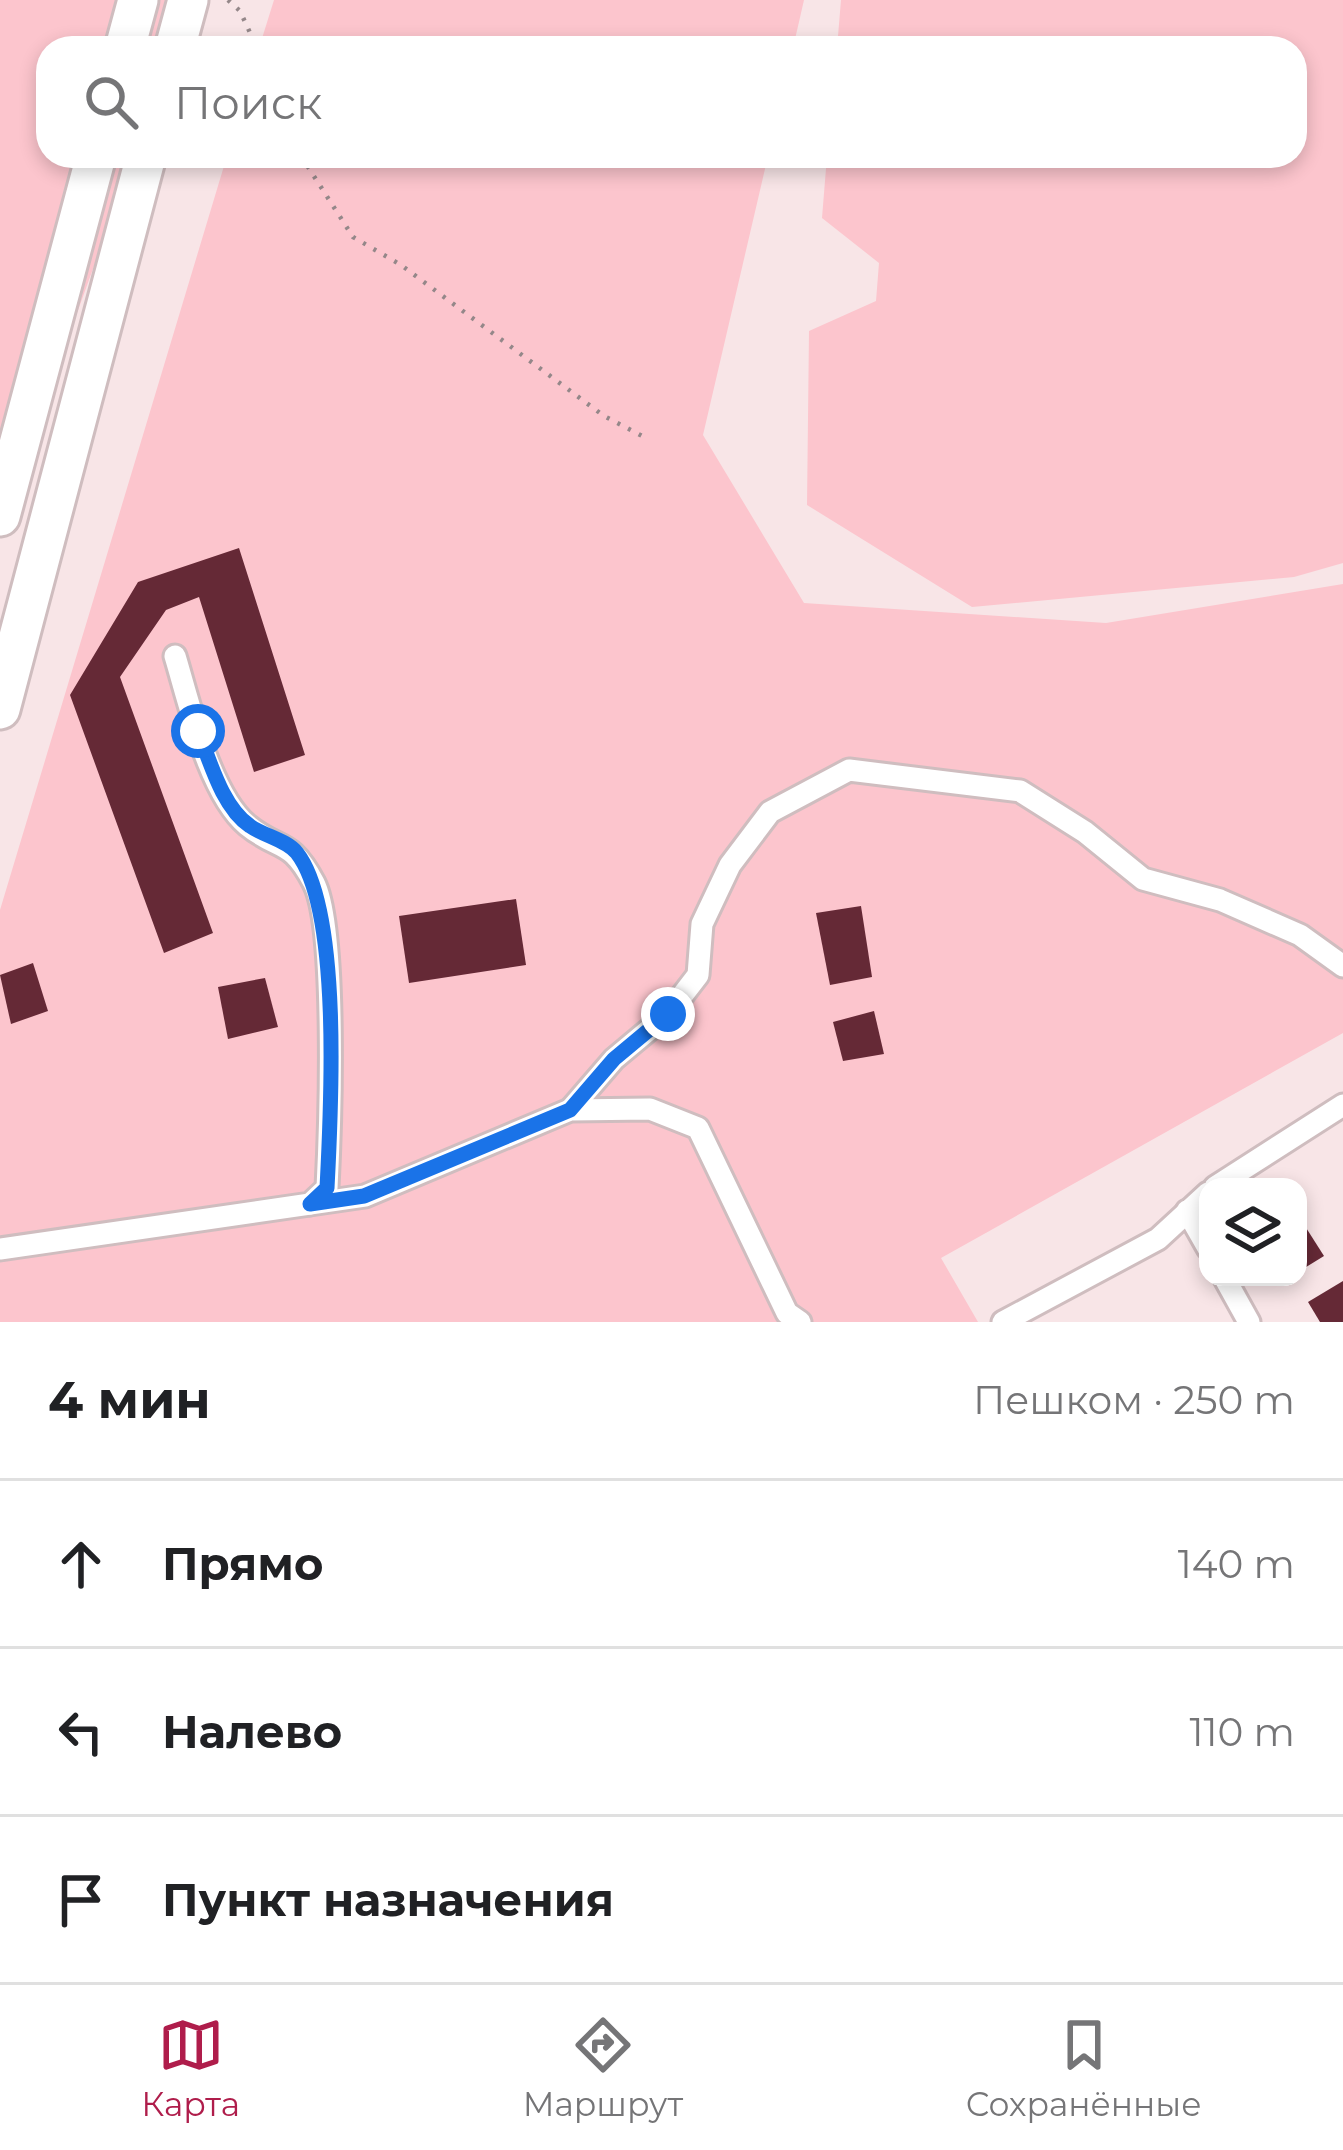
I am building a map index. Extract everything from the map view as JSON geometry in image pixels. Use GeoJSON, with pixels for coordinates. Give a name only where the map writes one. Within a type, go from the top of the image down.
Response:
{"type":"FeatureCollection","features":[{"type":"Feature","properties":{"kind":"highway"},"geometry":{"type":"LineString","coordinates":[[128,36],[138,0]]}},
{"type":"Feature","properties":{"kind":"highway"},"geometry":{"type":"LineString","coordinates":[[178,36],[188,0]]}},
{"type":"Feature","properties":{"kind":"highway"},"geometry":{"type":"LineString","coordinates":[[0,516],[93,168]]}},
{"type":"Feature","properties":{"kind":"highway"},"geometry":{"type":"LineString","coordinates":[[0,709],[143,168]]}},
{"type":"Feature","properties":{"kind":"street"},"geometry":{"type":"LineString","coordinates":[[175,656],[224,793],[246,824],[296,850],[318,890],[327,993],[330,1140],[327,1188],[310,1204]]}},
{"type":"Feature","properties":{"kind":"street"},"geometry":{"type":"LineString","coordinates":[[570,1110],[614,1059],[668,1014],[698,975],[702,924],[730,865],[770,812],[849,770],[1020,791],[1085,832],[1143,880],[1240,908],[1300,935],[1343,966]]}},
{"type":"Feature","properties":{"kind":"street"},"geometry":{"type":"LineString","coordinates":[[1230,1178],[1343,1106]]}},
{"type":"Feature","properties":{"kind":"street"},"geometry":{"type":"LineString","coordinates":[[0,1249],[364,1196],[570,1110],[650,1109],[698,1129],[787,1313],[800,1322]]}},
{"type":"Feature","properties":{"kind":"street"},"geometry":{"type":"LineString","coordinates":[[1003,1322],[1158,1239],[1199,1200]]}},
{"type":"Feature","properties":{"kind":"street"},"geometry":{"type":"LineString","coordinates":[[1187,1210],[1199,1232]]}},
{"type":"Feature","properties":{"kind":"street"},"geometry":{"type":"LineString","coordinates":[[1229,1286],[1249,1322]]}},
{"type":"Feature","properties":{"kind":"path"},"geometry":{"type":"LineString","coordinates":[[228,0],[240,11],[251,36]]}},
{"type":"Feature","properties":{"kind":"path"},"geometry":{"type":"LineString","coordinates":[[308,168],[353,237],[401,265],[604,416],[646,438]]}},
{"type":"Feature","properties":{"kind":"shaded area"},"geometry":{"type":"Polygon","coordinates":[[[0,0],[190,0],[177,36],[36,36],[36,168],[130,168],[0,525],[0,0]]]}},
{"type":"Feature","properties":{"kind":"shaded area"},"geometry":{"type":"Polygon","coordinates":[[[274,0],[804,0],[796,36],[263,36],[274,0]]]}},
{"type":"Feature","properties":{"kind":"shaded area"},"geometry":{"type":"Polygon","coordinates":[[[841,0],[1343,0],[1343,563],[1294,577],[972,607],[807,505],[809,331],[876,301],[879,263],[822,218],[826,168],[1307,168],[1307,36],[838,36],[841,0]]]}},
{"type":"Feature","properties":{"kind":"shaded area"},"geometry":{"type":"Polygon","coordinates":[[[223,168],[765,168],[703,435],[804,603],[1106,623],[1343,584],[1343,1033],[941,1258],[978,1322],[0,1322],[0,910],[223,168]]]}},
{"type":"Feature","properties":{"kind":"building"},"geometry":{"type":"Polygon","coordinates":[[[239,548],[305,755],[254,772],[199,597],[166,610],[120,677],[213,933],[164,953],[70,695],[138,582],[239,548]]]}},
{"type":"Feature","properties":{"kind":"building"},"geometry":{"type":"Polygon","coordinates":[[[516,899],[526,965],[409,983],[399,916],[516,899]]]}},
{"type":"Feature","properties":{"kind":"building"},"geometry":{"type":"Polygon","coordinates":[[[861,906],[872,977],[830,985],[816,913],[861,906]]]}},
{"type":"Feature","properties":{"kind":"building"},"geometry":{"type":"Polygon","coordinates":[[[33,963],[48,1011],[11,1024],[0,975],[33,963]]]}},
{"type":"Feature","properties":{"kind":"building"},"geometry":{"type":"Polygon","coordinates":[[[265,978],[278,1027],[228,1039],[218,987],[265,978]]]}},
{"type":"Feature","properties":{"kind":"building"},"geometry":{"type":"Polygon","coordinates":[[[874,1011],[884,1054],[843,1061],[833,1022],[874,1011]]]}},
{"type":"Feature","properties":{"kind":"building"},"geometry":{"type":"Polygon","coordinates":[[[1307,1229],[1324,1256],[1307,1266],[1307,1229]]]}},
{"type":"Feature","properties":{"kind":"building"},"geometry":{"type":"Polygon","coordinates":[[[1343,1281],[1343,1322],[1320,1322],[1308,1302],[1343,1281]]]}},
{"type":"Feature","properties":{"kind":"route"},"geometry":{"type":"LineString","coordinates":[[198,731],[224,793],[246,824],[296,850],[318,890],[328,1013],[330,1140],[327,1188],[310,1204],[364,1196],[570,1110],[614,1059],[668,1014]]}}]}
